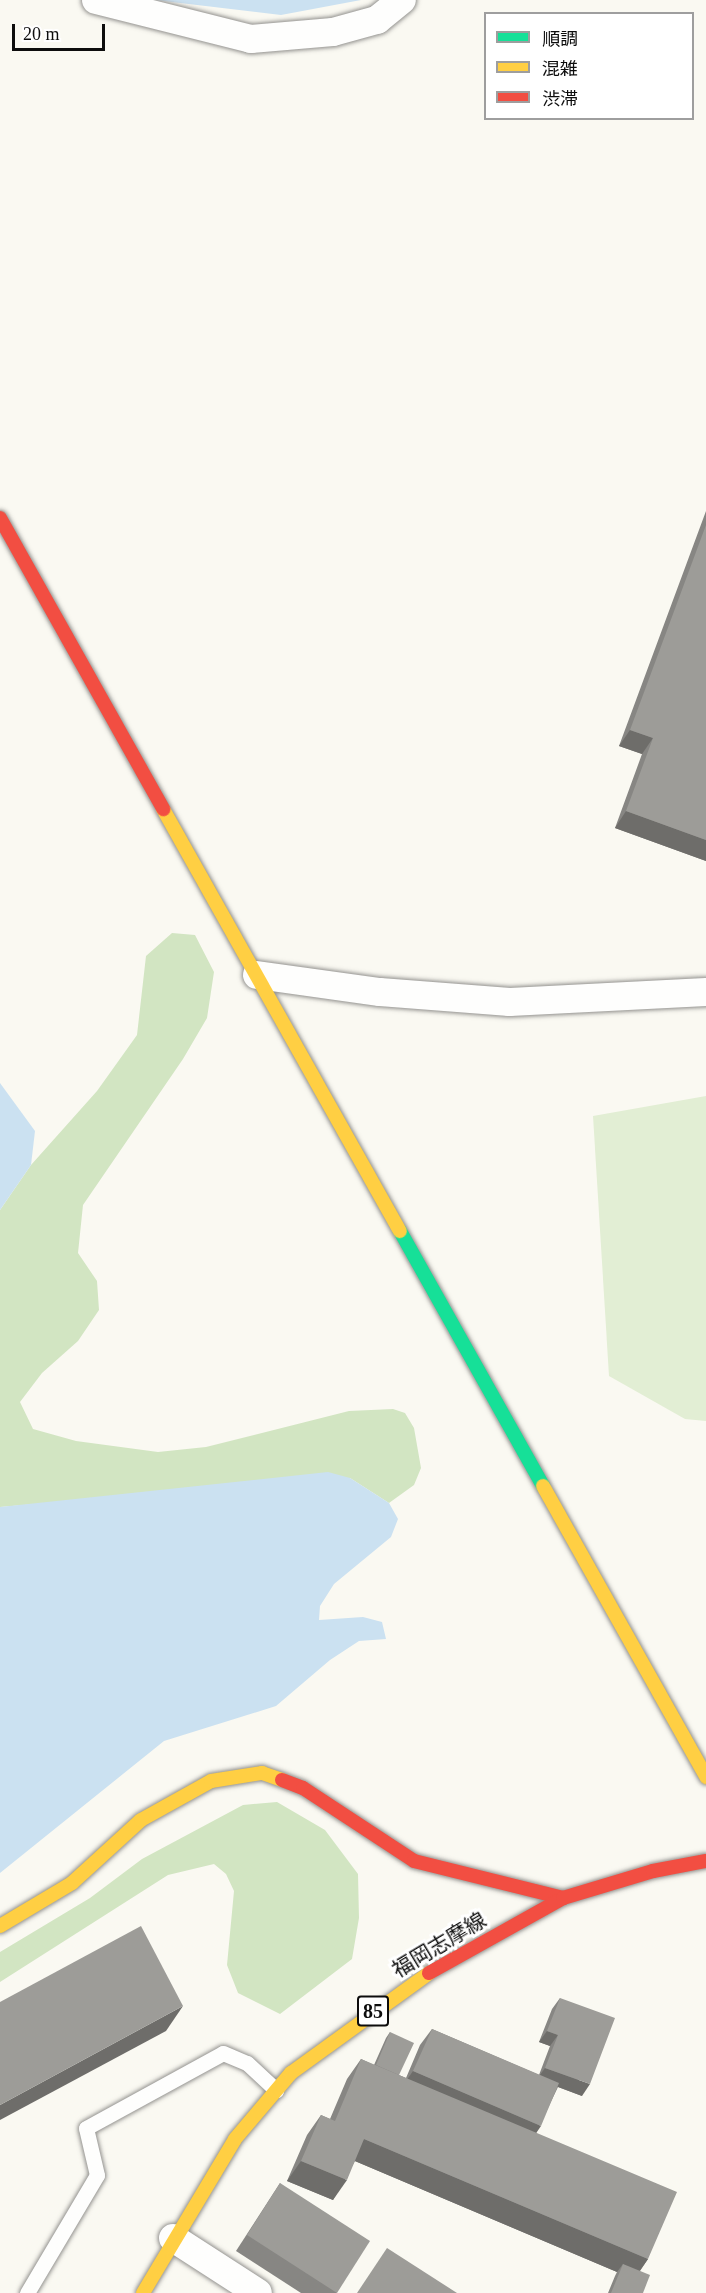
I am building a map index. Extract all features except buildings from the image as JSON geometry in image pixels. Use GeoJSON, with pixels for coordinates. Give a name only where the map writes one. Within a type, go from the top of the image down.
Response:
{"type":"FeatureCollection","features":[{"type":"Feature","properties":{"kind":"street"},"geometry":{"type":"LineString","coordinates":[[96,0],[251,39],[333,32],[377,20],[402,0]]}},
{"type":"Feature","properties":{"kind":"street"},"geometry":{"type":"LineString","coordinates":[[0,518],[706,1777]]}},
{"type":"Feature","properties":{"kind":"street"},"geometry":{"type":"LineString","coordinates":[[257,975],[380,992],[510,1002],[706,992]]}},
{"type":"Feature","properties":{"kind":"street"},"geometry":{"type":"LineString","coordinates":[[0,1926],[72,1883],[141,1820],[211,1780],[262,1773],[303,1788],[414,1861],[563,1898]]}},
{"type":"Feature","properties":{"kind":"street","name":"福岡志摩線"},"geometry":{"type":"LineString","coordinates":[[143,2293],[173,2238],[235,2139],[291,2073],[355,2024],[439,1966],[563,1898],[653,1871],[706,1861]]}},
{"type":"Feature","properties":{"kind":"street"},"geometry":{"type":"LineString","coordinates":[[173,2238],[258,2293]]}},
{"type":"Feature","properties":{"kind":"lane"},"geometry":{"type":"LineString","coordinates":[[27,2293],[98,2175],[86,2128],[223,2053],[247,2063],[276,2090]]}},
{"type":"Feature","properties":{"kind":"green space"},"geometry":{"type":"Polygon","coordinates":[[[172,933],[195,935],[214,972],[207,1018],[183,1059],[83,1205],[78,1253],[97,1281],[99,1310],[78,1341],[42,1373],[20,1402],[33,1429],[76,1441],[158,1452],[206,1447],[349,1411],[393,1409],[405,1413],[414,1428],[421,1468],[414,1485],[389,1503],[350,1478],[0,1507],[0,1210],[31,1165],[97,1091],[137,1035],[146,956],[172,933]]]}},
{"type":"Feature","properties":{"kind":"green space"},"geometry":{"type":"Polygon","coordinates":[[[706,1096],[706,1421],[685,1419],[609,1376],[593,1116],[706,1096]]]}},
{"type":"Feature","properties":{"kind":"green space"},"geometry":{"type":"Polygon","coordinates":[[[277,1802],[325,1830],[358,1874],[359,1918],[352,1959],[280,2014],[238,1993],[227,1965],[234,1891],[226,1874],[214,1864],[168,1875],[0,1982],[0,1952],[90,1898],[142,1859],[243,1805],[277,1802]]]}},
{"type":"Feature","properties":{"kind":"water"},"geometry":{"type":"Polygon","coordinates":[[[155,0],[361,0],[281,15],[155,0]]]}},
{"type":"Feature","properties":{"kind":"water"},"geometry":{"type":"Polygon","coordinates":[[[0,1083],[35,1131],[31,1165],[0,1210],[0,1083]]]}},
{"type":"Feature","properties":{"kind":"water"},"geometry":{"type":"Polygon","coordinates":[[[328,1472],[350,1478],[389,1503],[398,1519],[391,1537],[334,1584],[320,1606],[319,1620],[363,1617],[382,1622],[386,1639],[359,1641],[330,1660],[276,1706],[164,1741],[0,1873],[0,1507],[328,1472]]]}},
{"type":"Feature","properties":{"kind":"traffic: fast"},"geometry":{"type":"LineString","coordinates":[[400,1231],[543,1486]]}},
{"type":"Feature","properties":{"kind":"traffic: slow"},"geometry":{"type":"LineString","coordinates":[[163,809],[400,1231]]}},
{"type":"Feature","properties":{"kind":"traffic: slow"},"geometry":{"type":"LineString","coordinates":[[543,1486],[706,1777]]}},
{"type":"Feature","properties":{"kind":"traffic: slow"},"geometry":{"type":"LineString","coordinates":[[0,1926],[72,1883],[141,1820],[211,1781],[262,1773],[282,1780]]}},
{"type":"Feature","properties":{"kind":"traffic: slow"},"geometry":{"type":"LineString","coordinates":[[143,2293],[235,2139],[291,2073],[429,1973]]}},
{"type":"Feature","properties":{"kind":"traffic: jam"},"geometry":{"type":"LineString","coordinates":[[0,518],[163,809]]}},
{"type":"Feature","properties":{"kind":"traffic: jam"},"geometry":{"type":"LineString","coordinates":[[282,1780],[303,1788],[414,1861],[563,1898]]}},
{"type":"Feature","properties":{"kind":"traffic: jam"},"geometry":{"type":"LineString","coordinates":[[429,1973],[563,1898],[653,1871],[706,1861]]}}]}
